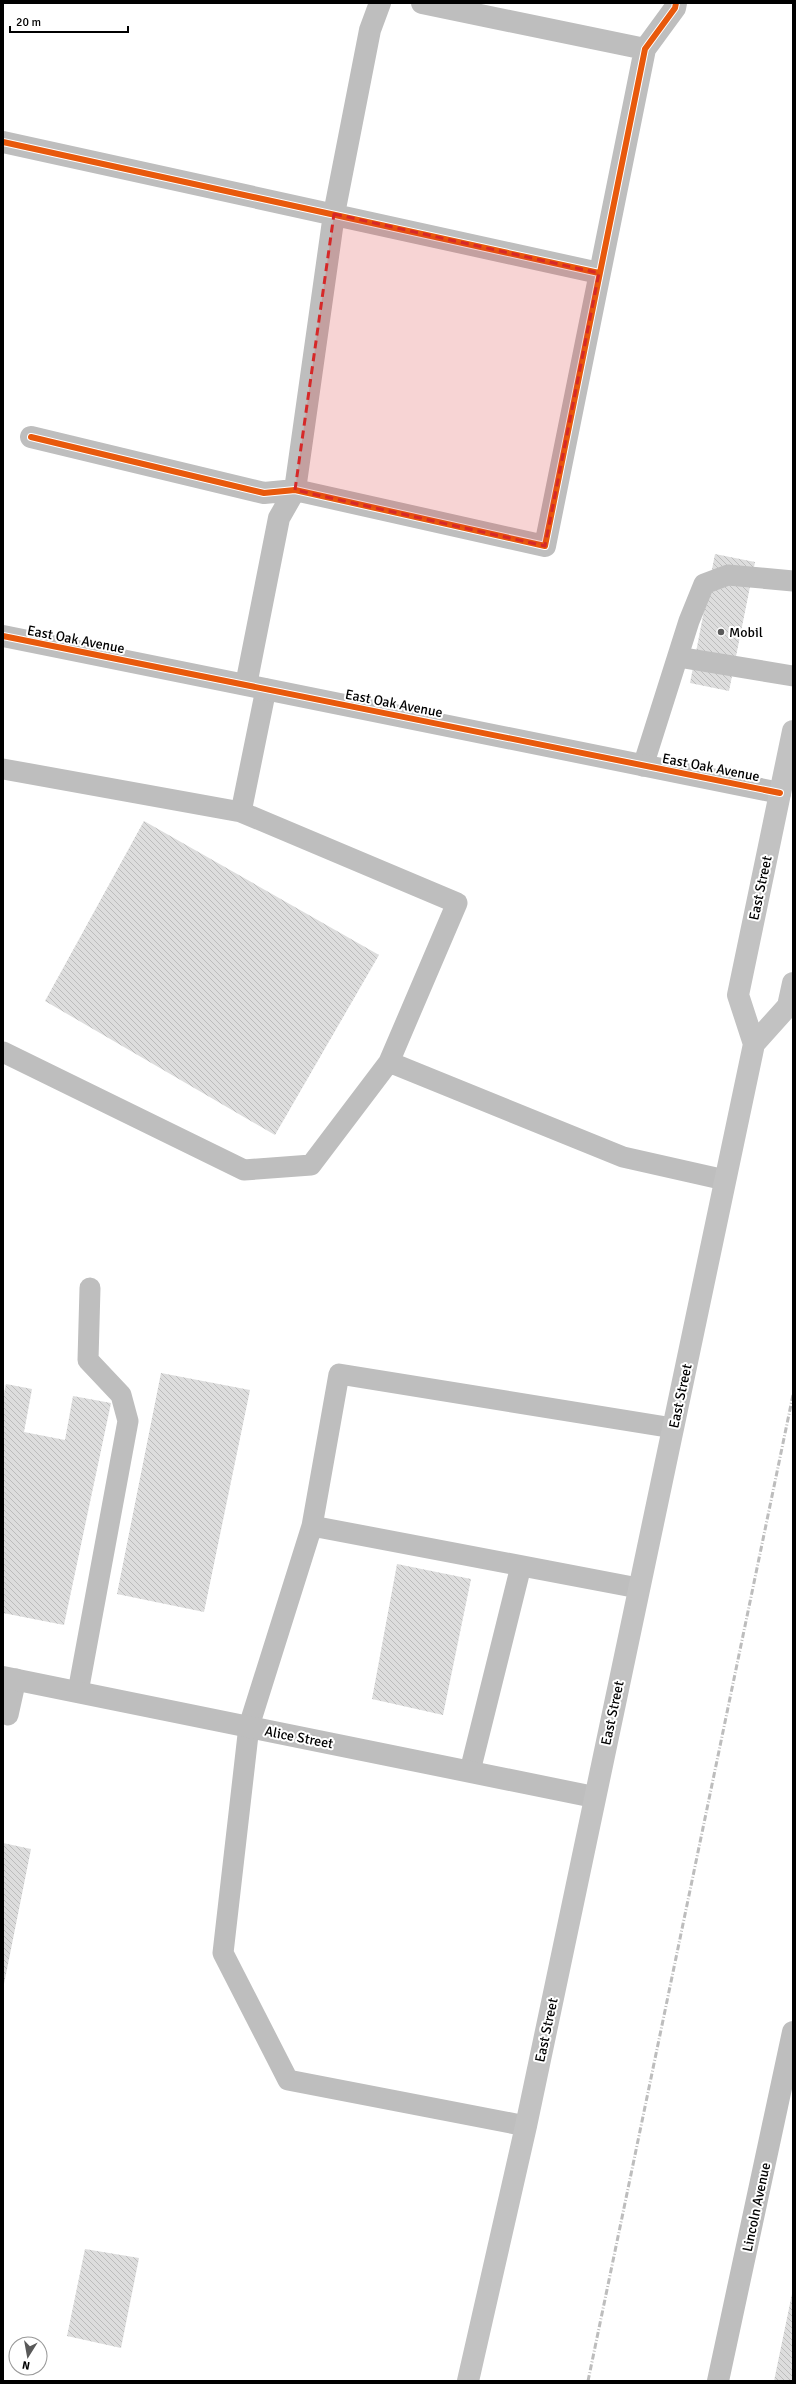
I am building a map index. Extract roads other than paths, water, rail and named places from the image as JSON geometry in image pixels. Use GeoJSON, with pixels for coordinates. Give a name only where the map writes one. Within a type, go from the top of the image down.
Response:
{"type":"FeatureCollection","features":[{"type":"Feature","properties":{"kind":"main road","name":"East Street"},"geometry":{"type":"LineString","coordinates":[[754,1044],[738,995],[793,731]]}},
{"type":"Feature","properties":{"kind":"main road","name":"East Street"},"geometry":{"type":"LineString","coordinates":[[468,2381],[526,2126],[638,1588],[754,1044],[788,1006],[793,983]]}},
{"type":"Feature","properties":{"kind":"street"},"geometry":{"type":"LineString","coordinates":[[256,687],[279,518],[295,490],[334,214],[370,30],[380,3]]}},
{"type":"Feature","properties":{"kind":"street"},"geometry":{"type":"LineString","coordinates":[[422,3],[645,49]]}},
{"type":"Feature","properties":{"kind":"street"},"geometry":{"type":"LineString","coordinates":[[32,436],[264,493],[295,490],[545,546],[645,49],[675,8],[676,3]]}},
{"type":"Feature","properties":{"kind":"street"},"geometry":{"type":"LineString","coordinates":[[3,142],[599,273]]}},
{"type":"Feature","properties":{"kind":"street","name":"East Oak Avenue"},"geometry":{"type":"LineString","coordinates":[[3,636],[780,793]]}},
{"type":"Feature","properties":{"kind":"street","name":"Alice Street"},"geometry":{"type":"LineString","coordinates":[[9,1678],[594,1797]]}},
{"type":"Feature","properties":{"kind":"street","name":"Lincoln Avenue"},"geometry":{"type":"LineString","coordinates":[[718,2381],[793,2032]]}},
{"type":"Feature","properties":{"kind":"lane"},"geometry":{"type":"LineString","coordinates":[[643,766],[678,657],[704,584],[728,575],[793,581]]}},
{"type":"Feature","properties":{"kind":"lane"},"geometry":{"type":"LineString","coordinates":[[678,657],[793,676]]}},
{"type":"Feature","properties":{"kind":"lane"},"geometry":{"type":"LineString","coordinates":[[241,812],[256,687]]}},
{"type":"Feature","properties":{"kind":"lane"},"geometry":{"type":"LineString","coordinates":[[3,769],[241,812],[457,903],[388,1062],[311,1165],[244,1170],[3,1052]]}},
{"type":"Feature","properties":{"kind":"lane"},"geometry":{"type":"LineString","coordinates":[[388,1062],[623,1157],[725,1180]]}},
{"type":"Feature","properties":{"kind":"lane"},"geometry":{"type":"LineString","coordinates":[[78,1692],[128,1421],[121,1395],[88,1360],[90,1288]]}},
{"type":"Feature","properties":{"kind":"lane"},"geometry":{"type":"LineString","coordinates":[[526,2126],[288,2080],[223,1952],[249,1726],[312,1526],[339,1374],[673,1428]]}},
{"type":"Feature","properties":{"kind":"lane"},"geometry":{"type":"LineString","coordinates":[[312,1526],[638,1588]]}},
{"type":"Feature","properties":{"kind":"lane"},"geometry":{"type":"LineString","coordinates":[[470,1771],[521,1566]]}},
{"type":"Feature","properties":{"kind":"lane"},"geometry":{"type":"LineString","coordinates":[[8,1715],[9,1678]]}},
{"type":"Feature","properties":{"kind":"railway"},"geometry":{"type":"LineString","coordinates":[[588,2381],[793,1395]]}},
{"type":"Feature","properties":{"kind":"place","name":"Mobil"},"geometry":{"type":"Point","coordinates":[721,632]}}]}
